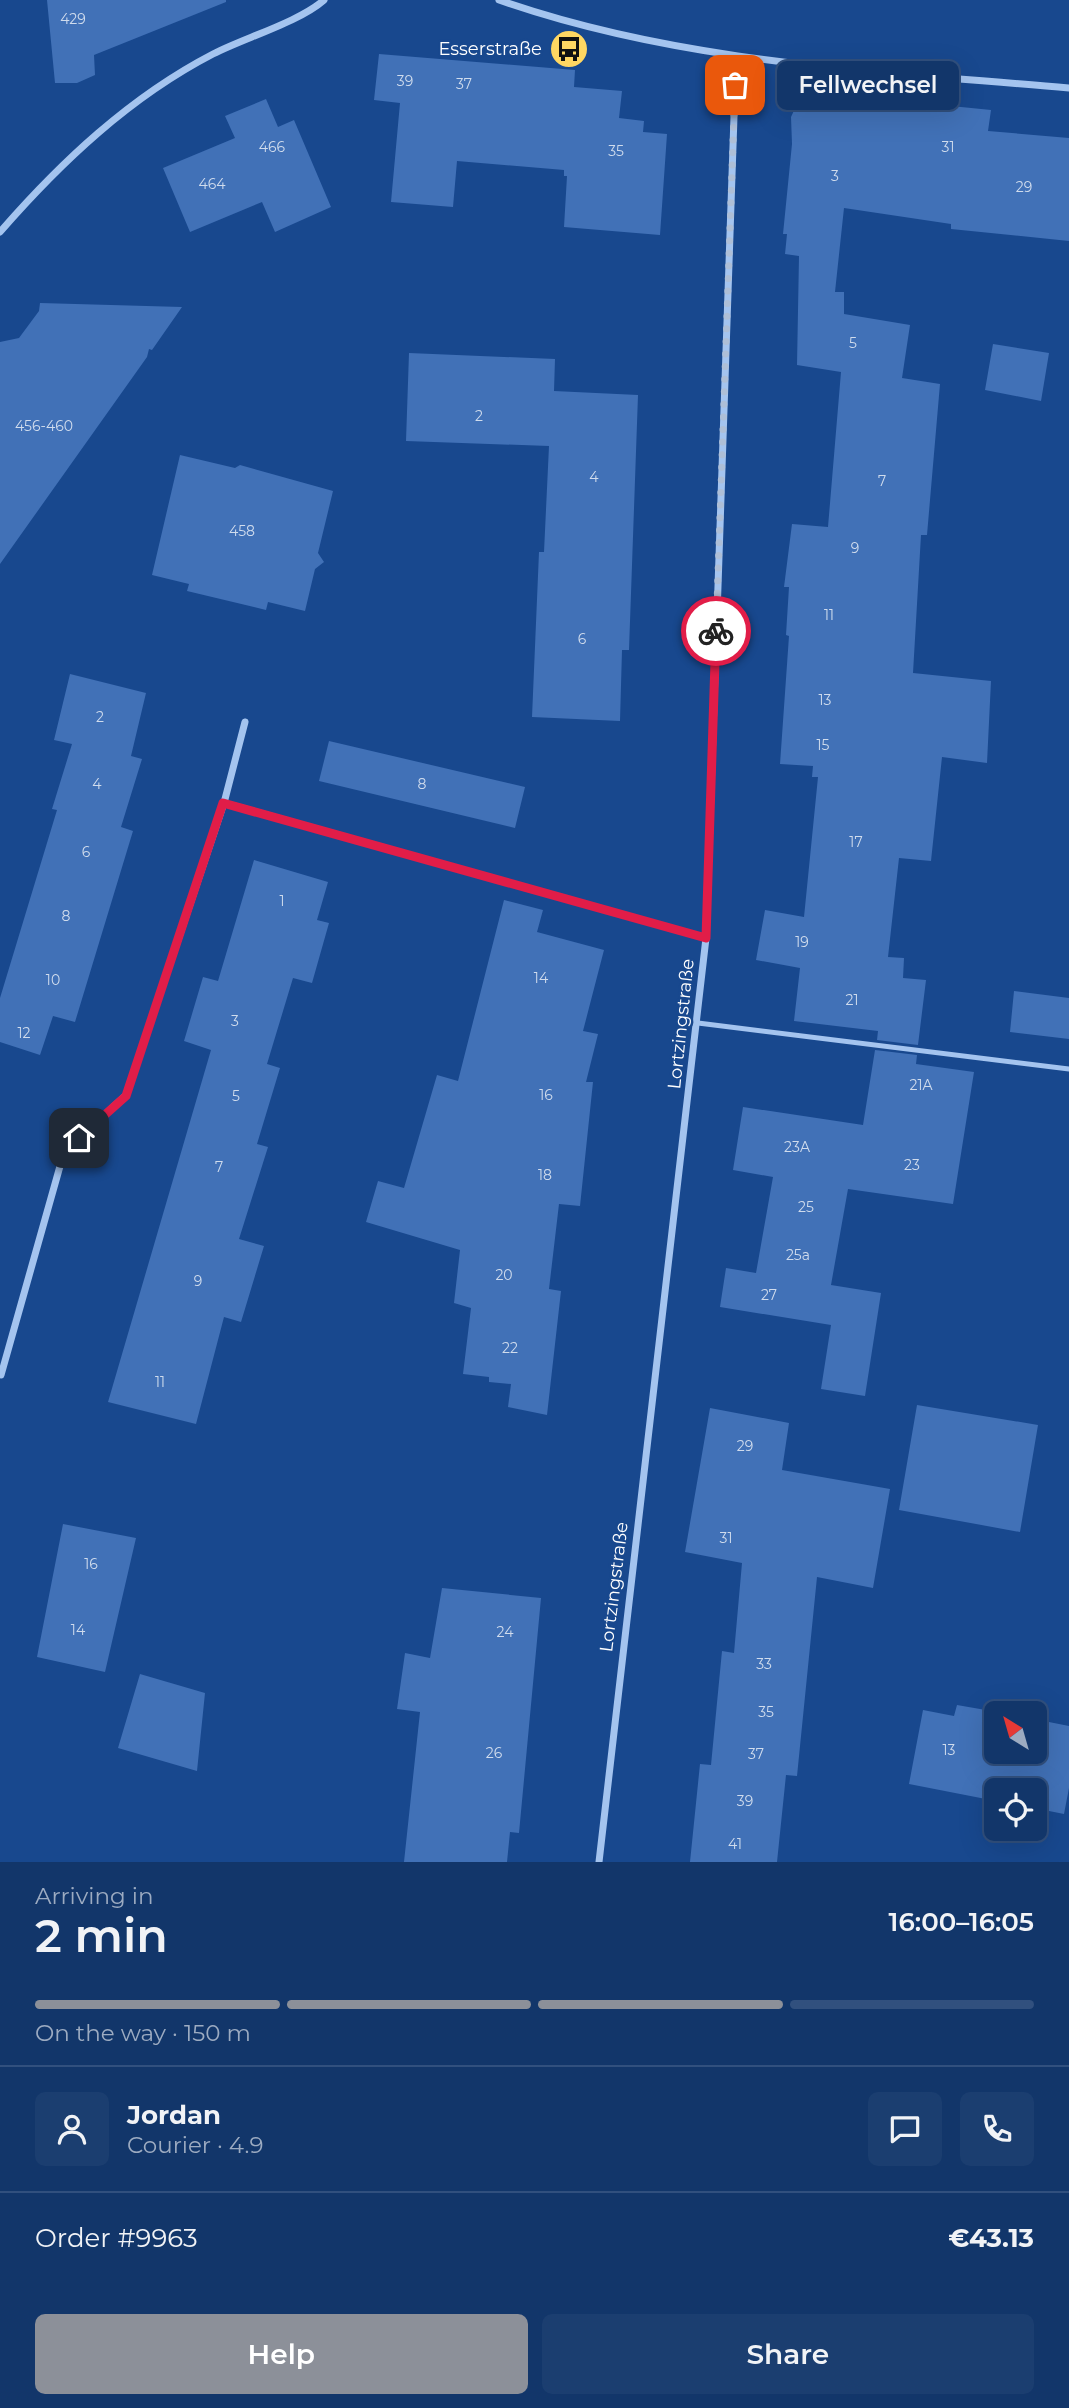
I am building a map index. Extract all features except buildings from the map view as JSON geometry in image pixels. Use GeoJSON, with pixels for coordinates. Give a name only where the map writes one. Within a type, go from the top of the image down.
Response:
{"type":"FeatureCollection","features":[{"type":"Feature","properties":{"kind":"street"},"geometry":{"type":"LineString","coordinates":[[0,232],[46,178],[135,102],[212,55],[324,0]]}},
{"type":"Feature","properties":{"kind":"street"},"geometry":{"type":"LineString","coordinates":[[499,0],[577,25],[736,58],[1069,88]]}},
{"type":"Feature","properties":{"kind":"street","name":"Lortzingstraße"},"geometry":{"type":"LineString","coordinates":[[599,1862],[706,938],[736,58]]}},
{"type":"Feature","properties":{"kind":"street"},"geometry":{"type":"LineString","coordinates":[[1,1375],[64,1152],[126,1096],[223,803],[245,722]]}},
{"type":"Feature","properties":{"kind":"street"},"geometry":{"type":"LineString","coordinates":[[223,803],[706,938]]}},
{"type":"Feature","properties":{"kind":"lane"},"geometry":{"type":"LineString","coordinates":[[698,1023],[1069,1069]]}},
{"type":"Feature","properties":{"kind":"way so far"},"geometry":{"type":"LineString","coordinates":[[716,631],[735,85]]}},
{"type":"Feature","properties":{"kind":"place","name":"Esserstraße"},"geometry":{"type":"Point","coordinates":[569,49]}},
{"type":"Feature","properties":{"kind":"place","name":"Fellwechsel"},"geometry":{"type":"Point","coordinates":[735,85]}},
{"type":"Feature","properties":{"kind":"route"},"geometry":{"type":"LineString","coordinates":[[79,1138],[126,1096],[223,803],[706,938],[716,631]]}}]}
